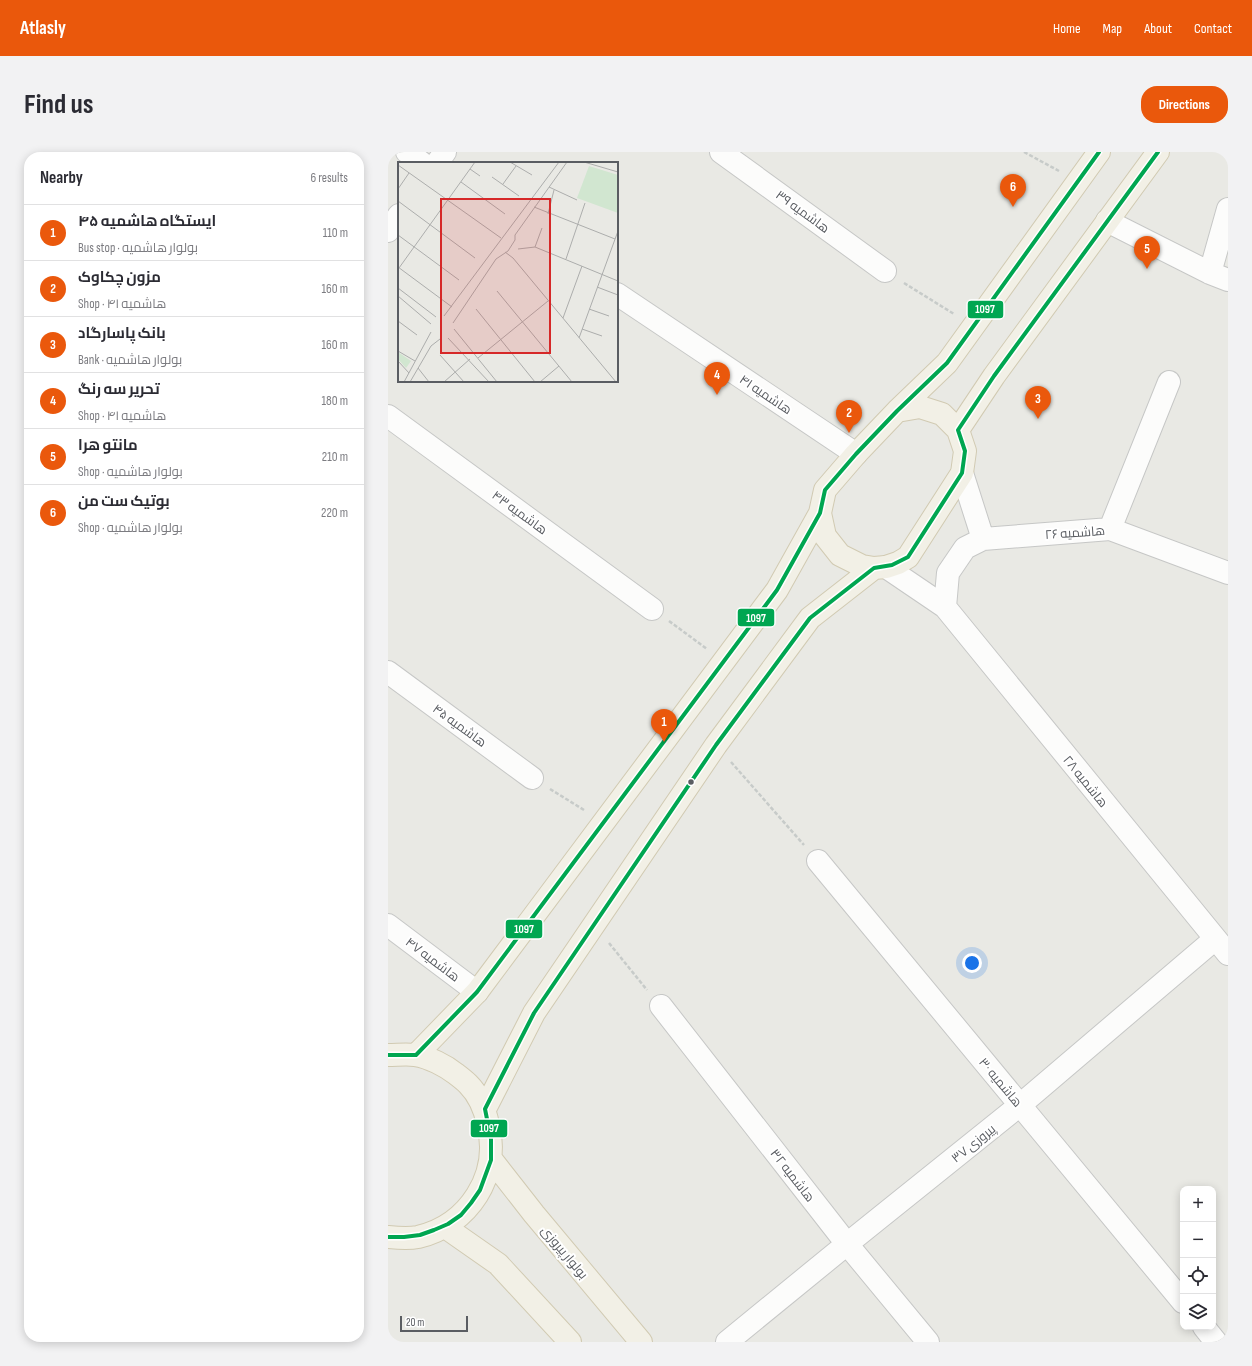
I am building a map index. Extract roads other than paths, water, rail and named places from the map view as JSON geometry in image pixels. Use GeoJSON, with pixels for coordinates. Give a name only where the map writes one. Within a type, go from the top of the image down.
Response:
{"type":"FeatureCollection","features":[{"type":"Feature","properties":{"kind":"main road"},"geometry":{"type":"LineString","coordinates":[[416,1055],[477,992],[777,590],[820,513],[825,490],[856,454],[897,411],[947,363],[1099,152]]}},
{"type":"Feature","properties":{"kind":"main road"},"geometry":{"type":"LineString","coordinates":[[958,430],[994,376],[1158,152]]}},
{"type":"Feature","properties":{"kind":"main road"},"geometry":{"type":"LineString","coordinates":[[820,513],[825,536],[840,555],[862,566],[880,567],[898,563],[908,557],[962,473],[965,451],[958,430],[942,414],[920,407],[897,411]]}},
{"type":"Feature","properties":{"kind":"main road"},"geometry":{"type":"LineString","coordinates":[[485,1109],[534,1013],[716,745],[810,618],[880,567]]}},
{"type":"Feature","properties":{"kind":"main road"},"geometry":{"type":"LineString","coordinates":[[388,1055],[416,1055],[446,1066],[468,1084],[485,1109],[492,1138],[491,1160],[483,1187],[467,1210],[445,1227],[418,1237],[388,1237]]}},
{"type":"Feature","properties":{"kind":"main road","name":"بولوار پیروزی"},"geometry":{"type":"LineString","coordinates":[[491,1160],[641,1342]]}},
{"type":"Feature","properties":{"kind":"main road"},"geometry":{"type":"LineString","coordinates":[[445,1227],[498,1264],[570,1342]]}},
{"type":"Feature","properties":{"kind":"street"},"geometry":{"type":"LineString","coordinates":[[407,152],[421,162]]}},
{"type":"Feature","properties":{"kind":"street"},"geometry":{"type":"LineString","coordinates":[[438,162],[445,152]]}},
{"type":"Feature","properties":{"kind":"street","name":"هاشمیه ۳۹"},"geometry":{"type":"LineString","coordinates":[[721,152],[885,271]]}},
{"type":"Feature","properties":{"kind":"street"},"geometry":{"type":"LineString","coordinates":[[1107,221],[1219,276],[1228,209]]}},
{"type":"Feature","properties":{"kind":"street"},"geometry":{"type":"LineString","coordinates":[[388,231],[398,216]]}},
{"type":"Feature","properties":{"kind":"street","name":"هاشمیه ۴۱"},"geometry":{"type":"LineString","coordinates":[[618,295],[856,454]]}},
{"type":"Feature","properties":{"kind":"street"},"geometry":{"type":"LineString","coordinates":[[1110,529],[1168,382]]}},
{"type":"Feature","properties":{"kind":"street","name":"هاشمیه ۴۳"},"geometry":{"type":"LineString","coordinates":[[388,416],[652,609]]}},
{"type":"Feature","properties":{"kind":"street"},"geometry":{"type":"LineString","coordinates":[[945,607],[948,573],[965,548],[983,539],[962,473]]}},
{"type":"Feature","properties":{"kind":"street","name":"هاشمیه ۲۶"},"geometry":{"type":"LineString","coordinates":[[983,539],[1110,529],[1228,573]]}},
{"type":"Feature","properties":{"kind":"street","name":"هاشمیه ۲۸"},"geometry":{"type":"LineString","coordinates":[[880,567],[945,607],[1222,946]]}},
{"type":"Feature","properties":{"kind":"street","name":"هاشمیه ۴۵"},"geometry":{"type":"LineString","coordinates":[[388,672],[532,778]]}},
{"type":"Feature","properties":{"kind":"street","name":"هاشمیه ۳۰"},"geometry":{"type":"LineString","coordinates":[[818,861],[1180,1298]]}},
{"type":"Feature","properties":{"kind":"street","name":"هاشمیه ۴۷"},"geometry":{"type":"LineString","coordinates":[[388,925],[477,992]]}},
{"type":"Feature","properties":{"kind":"street","name":"پیروزی ۳۷"},"geometry":{"type":"LineString","coordinates":[[727,1342],[1020,1105],[1222,946]]}},
{"type":"Feature","properties":{"kind":"street","name":"هاشمیه ۳۲"},"geometry":{"type":"LineString","coordinates":[[660,1006],[847,1244],[928,1342]]}},
{"type":"Feature","properties":{"kind":"street"},"geometry":{"type":"LineString","coordinates":[[1206,1330],[1216,1342]]}},
{"type":"Feature","properties":{"kind":"place","name":"بوتیک ست من"},"geometry":{"type":"Point","coordinates":[1013,207]}},
{"type":"Feature","properties":{"kind":"place","name":"مانتو هرا"},"geometry":{"type":"Point","coordinates":[1147,269]}},
{"type":"Feature","properties":{"kind":"place","name":"تحریر سه رنگ"},"geometry":{"type":"Point","coordinates":[717,395]}},
{"type":"Feature","properties":{"kind":"place","name":"بانک پاسارگاد"},"geometry":{"type":"Point","coordinates":[1038,419]}},
{"type":"Feature","properties":{"kind":"place","name":"مزون چکاوک"},"geometry":{"type":"Point","coordinates":[849,433]}},
{"type":"Feature","properties":{"kind":"place","name":"ایستگاه هاشمیه ۴۵"},"geometry":{"type":"Point","coordinates":[664,742]}}]}
